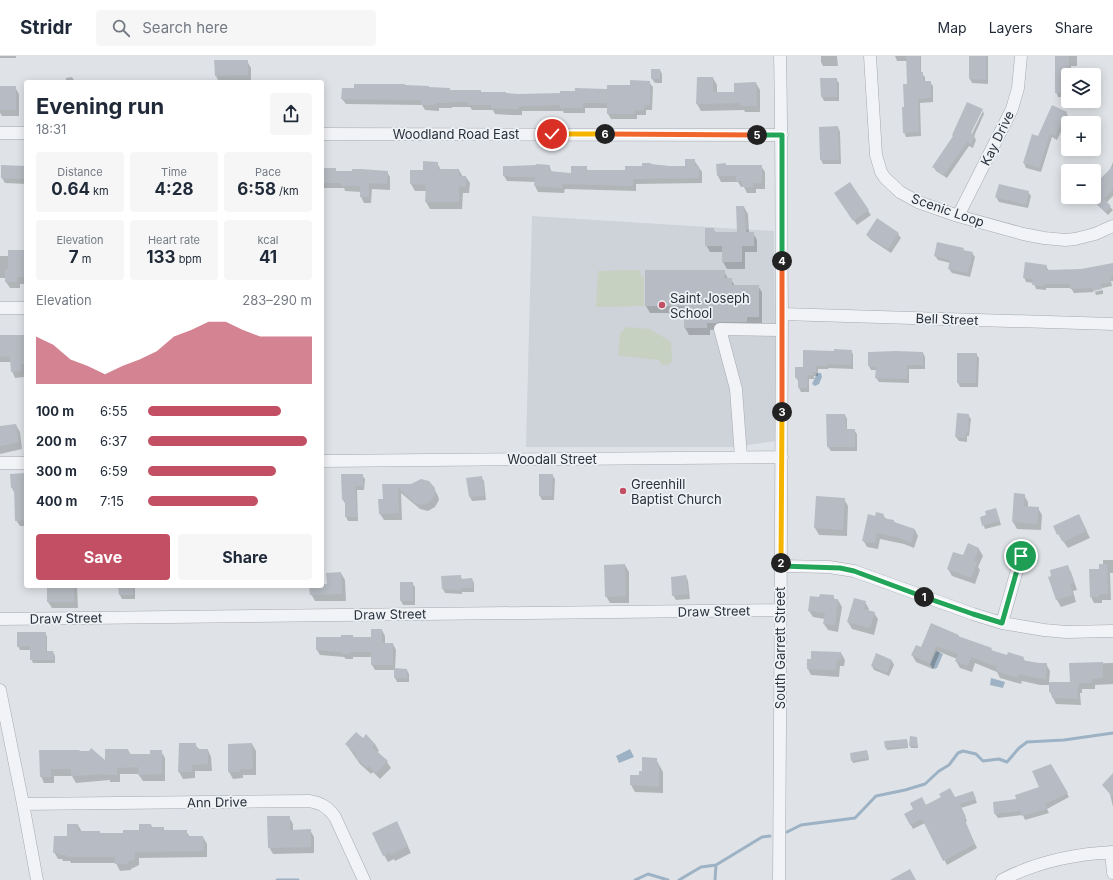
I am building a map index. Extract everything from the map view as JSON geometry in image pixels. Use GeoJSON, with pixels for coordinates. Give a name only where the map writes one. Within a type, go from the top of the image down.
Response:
{"type":"FeatureCollection","features":[{"type":"Feature","properties":{"kind":"street","name":"South Garrett Street"},"geometry":{"type":"LineString","coordinates":[[779,880],[782,457],[782,135],[780,56]]}},
{"type":"Feature","properties":{"kind":"street","name":"Scenic Loop"},"geometry":{"type":"LineString","coordinates":[[870,56],[875,145],[878,165],[881,172],[892,185],[908,197],[958,216],[1023,234],[1053,240],[1085,237],[1113,226]]}},
{"type":"Feature","properties":{"kind":"street","name":"Kay Drive"},"geometry":{"type":"LineString","coordinates":[[958,216],[1012,109],[1018,88],[1021,56]]}},
{"type":"Feature","properties":{"kind":"street"},"geometry":{"type":"LineString","coordinates":[[0,133],[24,133]]}},
{"type":"Feature","properties":{"kind":"street","name":"Woodland Road East"},"geometry":{"type":"LineString","coordinates":[[324,134],[782,135]]}},
{"type":"Feature","properties":{"kind":"street"},"geometry":{"type":"LineString","coordinates":[[0,308],[24,308]]}},
{"type":"Feature","properties":{"kind":"street","name":"Bell Street"},"geometry":{"type":"LineString","coordinates":[[782,314],[1113,324]]}},
{"type":"Feature","properties":{"kind":"street"},"geometry":{"type":"LineString","coordinates":[[741,457],[736,389],[720,329],[782,330]]}},
{"type":"Feature","properties":{"kind":"street","name":"Woodall Street"},"geometry":{"type":"LineString","coordinates":[[324,461],[782,457]]}},
{"type":"Feature","properties":{"kind":"street"},"geometry":{"type":"LineString","coordinates":[[0,463],[24,463]]}},
{"type":"Feature","properties":{"kind":"street"},"geometry":{"type":"LineString","coordinates":[[1002,623],[1021,556]]}},
{"type":"Feature","properties":{"kind":"street"},"geometry":{"type":"LineString","coordinates":[[781,566],[828,567],[854,571],[1002,623],[1066,632],[1113,631]]}},
{"type":"Feature","properties":{"kind":"street","name":"Draw Street"},"geometry":{"type":"LineString","coordinates":[[0,619],[780,610]]}},
{"type":"Feature","properties":{"kind":"street"},"geometry":{"type":"LineString","coordinates":[[0,690],[37,880]]}},
{"type":"Feature","properties":{"kind":"street","name":"Ann Drive"},"geometry":{"type":"LineString","coordinates":[[23,804],[318,802],[330,810],[335,817],[364,880]]}},
{"type":"Feature","properties":{"kind":"street"},"geometry":{"type":"LineString","coordinates":[[1002,880],[1050,861],[1085,854],[1112,852],[1113,873]]}},
{"type":"Feature","properties":{"kind":"shaded area"},"geometry":{"type":"Polygon","coordinates":[[[532,216],[774,231],[776,441],[732,447],[526,447],[532,216]]]}},
{"type":"Feature","properties":{"kind":"green space"},"geometry":{"type":"Polygon","coordinates":[[[640,270],[641,276],[644,277],[644,306],[596,307],[598,271],[640,270]]]}},
{"type":"Feature","properties":{"kind":"green space"},"geometry":{"type":"Polygon","coordinates":[[[627,327],[650,329],[671,342],[672,361],[668,365],[662,365],[659,360],[621,356],[618,354],[620,333],[627,327]]]}},
{"type":"Feature","properties":{"kind":"water"},"geometry":{"type":"Polygon","coordinates":[[[817,373],[821,373],[822,377],[819,384],[815,386],[812,384],[817,373]]]}},
{"type":"Feature","properties":{"kind":"water"},"geometry":{"type":"Polygon","coordinates":[[[936,651],[943,654],[937,668],[935,669],[931,668],[932,666],[930,665],[936,651]]]}},
{"type":"Feature","properties":{"kind":"water"},"geometry":{"type":"Polygon","coordinates":[[[991,678],[1005,682],[1003,688],[990,685],[991,678]]]}},
{"type":"Feature","properties":{"kind":"water"},"geometry":{"type":"Polygon","coordinates":[[[630,749],[634,757],[619,763],[616,756],[630,749]]]}},
{"type":"Feature","properties":{"kind":"building"},"geometry":{"type":"Polygon","coordinates":[[[906,56],[920,56],[920,72],[923,72],[923,81],[931,81],[931,98],[918,99],[919,132],[903,133],[903,84],[907,84],[906,56]]]}},
{"type":"Feature","properties":{"kind":"building"},"geometry":{"type":"Polygon","coordinates":[[[969,56],[986,56],[986,80],[969,79],[969,56]]]}},
{"type":"Feature","properties":{"kind":"building"},"geometry":{"type":"Polygon","coordinates":[[[1055,56],[1069,56],[1069,68],[1061,68],[1061,93],[1055,93],[1055,56]]]}},
{"type":"Feature","properties":{"kind":"building"},"geometry":{"type":"Polygon","coordinates":[[[214,60],[248,60],[248,75],[215,76],[214,60]]]}},
{"type":"Feature","properties":{"kind":"building"},"geometry":{"type":"Polygon","coordinates":[[[651,69],[660,69],[660,79],[651,79],[651,69]]]}},
{"type":"Feature","properties":{"kind":"building"},"geometry":{"type":"Polygon","coordinates":[[[697,77],[713,77],[713,92],[734,92],[734,83],[756,82],[757,106],[740,106],[740,103],[696,104],[697,77]]]}},
{"type":"Feature","properties":{"kind":"building"},"geometry":{"type":"Polygon","coordinates":[[[820,78],[837,78],[837,97],[821,97],[820,78]]]}},
{"type":"Feature","properties":{"kind":"building"},"geometry":{"type":"Polygon","coordinates":[[[630,80],[650,81],[650,105],[644,105],[644,110],[635,110],[634,114],[607,114],[607,103],[583,103],[583,108],[560,108],[560,105],[519,106],[519,109],[509,109],[491,108],[491,105],[468,105],[468,102],[449,102],[436,103],[436,105],[421,105],[421,100],[341,99],[342,88],[354,88],[354,84],[405,84],[450,88],[450,90],[481,90],[481,92],[506,92],[519,94],[560,93],[560,91],[575,91],[575,88],[607,89],[607,85],[630,85],[630,80]]]}},
{"type":"Feature","properties":{"kind":"building"},"geometry":{"type":"Polygon","coordinates":[[[0,86],[16,86],[16,110],[0,110],[0,86]]]}},
{"type":"Feature","properties":{"kind":"building"},"geometry":{"type":"Polygon","coordinates":[[[967,102],[983,109],[971,133],[975,135],[971,144],[967,142],[944,175],[932,167],[953,136],[952,135],[967,102]]]}},
{"type":"Feature","properties":{"kind":"building"},"geometry":{"type":"Polygon","coordinates":[[[1052,105],[1067,112],[1065,116],[1061,116],[1061,124],[1055,136],[1050,134],[1039,168],[1023,163],[1032,134],[1038,136],[1052,105]]]}},
{"type":"Feature","properties":{"kind":"building"},"geometry":{"type":"Polygon","coordinates":[[[838,126],[839,160],[820,160],[819,127],[838,126]]]}},
{"type":"Feature","properties":{"kind":"building"},"geometry":{"type":"Polygon","coordinates":[[[685,159],[695,159],[695,166],[699,166],[699,178],[633,179],[633,186],[562,184],[562,188],[534,186],[535,177],[503,176],[503,166],[536,164],[550,165],[549,171],[571,173],[571,166],[587,166],[587,170],[625,170],[625,166],[642,166],[642,163],[685,166],[685,159]]]}},
{"type":"Feature","properties":{"kind":"building"},"geometry":{"type":"Polygon","coordinates":[[[423,161],[438,162],[438,169],[459,169],[459,176],[466,176],[466,187],[459,186],[459,202],[425,202],[426,185],[410,184],[410,170],[423,170],[423,161]]]}},
{"type":"Feature","properties":{"kind":"building"},"geometry":{"type":"Polygon","coordinates":[[[726,163],[726,165],[762,165],[762,183],[753,183],[753,187],[742,187],[742,181],[736,181],[736,176],[717,176],[716,164],[726,163]]]}},
{"type":"Feature","properties":{"kind":"building"},"geometry":{"type":"Polygon","coordinates":[[[1,165],[24,166],[24,179],[1,178],[1,165]]]}},
{"type":"Feature","properties":{"kind":"building"},"geometry":{"type":"Polygon","coordinates":[[[1113,166],[1113,189],[1104,199],[1111,206],[1105,212],[1097,204],[1101,204],[1101,178],[1113,166]]]}},
{"type":"Feature","properties":{"kind":"building"},"geometry":{"type":"Polygon","coordinates":[[[324,168],[336,168],[336,171],[352,171],[352,169],[361,169],[388,171],[387,184],[369,183],[369,197],[360,197],[360,186],[341,186],[341,183],[324,183],[324,168]]]}},
{"type":"Feature","properties":{"kind":"building"},"geometry":{"type":"Polygon","coordinates":[[[850,182],[869,210],[853,221],[834,193],[850,182]]]}},
{"type":"Feature","properties":{"kind":"building"},"geometry":{"type":"Polygon","coordinates":[[[999,184],[1029,191],[1026,205],[995,197],[999,184]]]}},
{"type":"Feature","properties":{"kind":"building"},"geometry":{"type":"Polygon","coordinates":[[[736,206],[744,206],[746,232],[754,232],[754,246],[742,246],[742,262],[722,262],[722,246],[705,246],[705,228],[714,228],[714,232],[737,232],[736,206]]]}},
{"type":"Feature","properties":{"kind":"building"},"geometry":{"type":"Polygon","coordinates":[[[877,218],[899,233],[888,249],[866,235],[877,218]]]}},
{"type":"Feature","properties":{"kind":"building"},"geometry":{"type":"Polygon","coordinates":[[[937,242],[964,248],[963,250],[973,252],[968,273],[948,269],[950,260],[934,256],[937,242]]]}},
{"type":"Feature","properties":{"kind":"building"},"geometry":{"type":"Polygon","coordinates":[[[8,250],[24,250],[24,277],[17,277],[17,282],[5,282],[5,269],[8,269],[8,250]]]}},
{"type":"Feature","properties":{"kind":"building"},"geometry":{"type":"Polygon","coordinates":[[[1025,262],[1047,265],[1046,270],[1081,269],[1113,263],[1113,276],[1110,277],[1111,282],[1101,284],[1102,289],[1093,291],[1092,288],[1070,289],[1070,284],[1044,284],[1044,286],[1032,285],[1033,279],[1023,278],[1025,262]]]}},
{"type":"Feature","properties":{"kind":"building"},"geometry":{"type":"Polygon","coordinates":[[[645,270],[725,270],[725,278],[732,278],[732,285],[759,285],[759,317],[747,317],[747,322],[707,323],[707,328],[684,328],[684,306],[645,306],[645,270]]]}},
{"type":"Feature","properties":{"kind":"building"},"geometry":{"type":"Polygon","coordinates":[[[0,335],[24,335],[24,364],[21,364],[21,371],[11,372],[10,357],[0,356],[0,335]]]}},
{"type":"Feature","properties":{"kind":"building"},"geometry":{"type":"Polygon","coordinates":[[[834,349],[852,350],[851,365],[827,364],[827,366],[816,366],[816,372],[813,372],[813,375],[808,375],[807,388],[798,388],[798,378],[795,378],[795,367],[803,367],[803,350],[834,351],[834,349]]]}},
{"type":"Feature","properties":{"kind":"building"},"geometry":{"type":"Polygon","coordinates":[[[868,352],[923,352],[923,365],[907,365],[907,379],[875,378],[876,367],[868,366],[868,352]]]}},
{"type":"Feature","properties":{"kind":"building"},"geometry":{"type":"Polygon","coordinates":[[[957,353],[977,353],[976,383],[957,383],[957,353]]]}},
{"type":"Feature","properties":{"kind":"building"},"geometry":{"type":"Polygon","coordinates":[[[957,413],[969,414],[968,432],[966,432],[965,438],[955,437],[957,413]]]}},
{"type":"Feature","properties":{"kind":"building"},"geometry":{"type":"Polygon","coordinates":[[[826,414],[845,414],[846,429],[855,429],[855,447],[827,447],[826,414]]]}},
{"type":"Feature","properties":{"kind":"building"},"geometry":{"type":"Polygon","coordinates":[[[16,424],[19,442],[0,446],[0,426],[16,424]]]}},
{"type":"Feature","properties":{"kind":"building"},"geometry":{"type":"Polygon","coordinates":[[[24,473],[24,520],[15,521],[14,488],[11,488],[10,474],[24,473]]]}},
{"type":"Feature","properties":{"kind":"building"},"geometry":{"type":"Polygon","coordinates":[[[341,474],[363,474],[363,486],[355,486],[357,517],[345,517],[345,500],[342,500],[341,474]]]}},
{"type":"Feature","properties":{"kind":"building"},"geometry":{"type":"Polygon","coordinates":[[[539,474],[553,474],[552,496],[539,496],[539,474]]]}},
{"type":"Feature","properties":{"kind":"building"},"geometry":{"type":"Polygon","coordinates":[[[482,476],[484,496],[469,497],[466,478],[482,476]]]}},
{"type":"Feature","properties":{"kind":"building"},"geometry":{"type":"Polygon","coordinates":[[[421,479],[429,481],[435,488],[432,500],[428,503],[419,505],[398,488],[399,513],[379,514],[378,499],[383,499],[382,484],[411,484],[421,479]]]}},
{"type":"Feature","properties":{"kind":"building"},"geometry":{"type":"Polygon","coordinates":[[[1014,493],[1025,494],[1024,506],[1039,507],[1037,524],[1012,522],[1014,493]]]}},
{"type":"Feature","properties":{"kind":"building"},"geometry":{"type":"Polygon","coordinates":[[[816,496],[845,498],[843,530],[814,528],[816,496]]]}},
{"type":"Feature","properties":{"kind":"building"},"geometry":{"type":"Polygon","coordinates":[[[996,508],[1000,521],[982,526],[980,517],[986,515],[985,511],[996,508]]]}},
{"type":"Feature","properties":{"kind":"building"},"geometry":{"type":"Polygon","coordinates":[[[876,512],[884,514],[883,518],[894,520],[894,522],[915,529],[911,543],[900,538],[877,533],[875,543],[862,541],[868,514],[875,516],[876,512]]]}},
{"type":"Feature","properties":{"kind":"building"},"geometry":{"type":"Polygon","coordinates":[[[1079,514],[1087,531],[1063,542],[1059,534],[1057,535],[1053,526],[1079,514]]]}},
{"type":"Feature","properties":{"kind":"building"},"geometry":{"type":"Polygon","coordinates":[[[968,543],[979,548],[974,561],[977,562],[971,578],[947,569],[953,552],[963,555],[968,543]]]}},
{"type":"Feature","properties":{"kind":"building"},"geometry":{"type":"Polygon","coordinates":[[[625,564],[626,596],[605,597],[604,565],[625,564]]]}},
{"type":"Feature","properties":{"kind":"building"},"geometry":{"type":"Polygon","coordinates":[[[1099,564],[1107,564],[1108,594],[1099,594],[1099,597],[1090,597],[1089,569],[1099,569],[1099,564]]]}},
{"type":"Feature","properties":{"kind":"building"},"geometry":{"type":"Polygon","coordinates":[[[1068,565],[1074,583],[1070,584],[1073,595],[1056,600],[1048,577],[1051,576],[1050,570],[1068,565]]]}},
{"type":"Feature","properties":{"kind":"building"},"geometry":{"type":"Polygon","coordinates":[[[341,572],[342,594],[310,595],[309,588],[324,588],[324,584],[327,584],[326,573],[341,572]]]}},
{"type":"Feature","properties":{"kind":"building"},"geometry":{"type":"Polygon","coordinates":[[[461,575],[461,579],[472,578],[473,588],[461,588],[461,590],[442,589],[441,576],[461,575]]]}},
{"type":"Feature","properties":{"kind":"building"},"geometry":{"type":"Polygon","coordinates":[[[686,575],[688,594],[672,596],[671,577],[686,575]]]}},
{"type":"Feature","properties":{"kind":"building"},"geometry":{"type":"Polygon","coordinates":[[[400,582],[413,582],[413,601],[400,601],[400,582]]]}},
{"type":"Feature","properties":{"kind":"building"},"geometry":{"type":"Polygon","coordinates":[[[47,588],[74,588],[74,602],[47,602],[47,588]]]}},
{"type":"Feature","properties":{"kind":"building"},"geometry":{"type":"Polygon","coordinates":[[[118,588],[133,588],[133,595],[119,595],[118,588]]]}},
{"type":"Feature","properties":{"kind":"building"},"geometry":{"type":"Polygon","coordinates":[[[820,594],[834,595],[833,599],[838,599],[835,625],[823,624],[825,613],[808,611],[810,596],[819,597],[820,594]]]}},
{"type":"Feature","properties":{"kind":"building"},"geometry":{"type":"Polygon","coordinates":[[[854,598],[866,601],[864,609],[875,612],[870,628],[847,622],[854,598]]]}},
{"type":"Feature","properties":{"kind":"building"},"geometry":{"type":"Polygon","coordinates":[[[931,623],[959,635],[958,636],[992,648],[991,650],[1007,655],[1008,652],[1024,657],[1023,660],[1036,663],[1047,663],[1046,679],[1019,674],[1018,678],[996,671],[997,667],[971,657],[968,666],[955,661],[958,654],[936,646],[929,663],[911,655],[916,645],[921,647],[931,623]]]}},
{"type":"Feature","properties":{"kind":"building"},"geometry":{"type":"Polygon","coordinates":[[[371,629],[382,629],[382,643],[393,643],[393,665],[371,665],[371,652],[350,652],[350,654],[341,654],[342,652],[316,650],[316,637],[341,637],[341,635],[353,635],[353,637],[371,637],[371,629]]]}},
{"type":"Feature","properties":{"kind":"building"},"geometry":{"type":"Polygon","coordinates":[[[17,632],[46,632],[46,651],[53,651],[54,660],[30,660],[30,646],[17,647],[17,632]]]}},
{"type":"Feature","properties":{"kind":"building"},"geometry":{"type":"Polygon","coordinates":[[[811,651],[841,652],[841,660],[837,659],[836,670],[807,669],[807,659],[811,659],[811,651]]]}},
{"type":"Feature","properties":{"kind":"building"},"geometry":{"type":"Polygon","coordinates":[[[876,653],[892,660],[887,673],[871,666],[876,653]]]}},
{"type":"Feature","properties":{"kind":"building"},"geometry":{"type":"Polygon","coordinates":[[[1103,662],[1103,678],[1092,679],[1092,683],[1079,683],[1079,687],[1077,687],[1078,699],[1052,698],[1052,693],[1049,692],[1049,682],[1070,682],[1069,663],[1103,662]]]}},
{"type":"Feature","properties":{"kind":"building"},"geometry":{"type":"Polygon","coordinates":[[[394,668],[407,669],[407,678],[394,678],[394,668]]]}},
{"type":"Feature","properties":{"kind":"building"},"geometry":{"type":"Polygon","coordinates":[[[356,732],[363,738],[366,734],[375,744],[372,747],[388,761],[376,773],[369,766],[367,768],[355,757],[357,755],[345,744],[356,732]]]}},
{"type":"Feature","properties":{"kind":"building"},"geometry":{"type":"Polygon","coordinates":[[[910,736],[917,737],[917,746],[909,746],[910,736]]]}},
{"type":"Feature","properties":{"kind":"building"},"geometry":{"type":"Polygon","coordinates":[[[907,739],[908,747],[885,748],[884,741],[907,739]]]}},
{"type":"Feature","properties":{"kind":"building"},"geometry":{"type":"Polygon","coordinates":[[[179,743],[196,743],[196,748],[208,749],[208,764],[192,765],[192,772],[178,772],[179,743]]]}},
{"type":"Feature","properties":{"kind":"building"},"geometry":{"type":"Polygon","coordinates":[[[252,743],[253,769],[240,769],[240,772],[228,772],[228,744],[252,743]]]}},
{"type":"Feature","properties":{"kind":"building"},"geometry":{"type":"Polygon","coordinates":[[[91,748],[105,760],[105,749],[128,749],[129,754],[150,754],[150,750],[162,750],[162,774],[138,775],[138,767],[117,768],[117,775],[106,774],[71,776],[71,769],[51,769],[51,777],[40,777],[39,750],[89,751],[91,748]]]}},
{"type":"Feature","properties":{"kind":"building"},"geometry":{"type":"Polygon","coordinates":[[[867,750],[869,758],[851,761],[850,753],[867,750]]]}},
{"type":"Feature","properties":{"kind":"building"},"geometry":{"type":"Polygon","coordinates":[[[642,757],[657,758],[657,764],[659,764],[659,787],[630,785],[630,775],[639,775],[639,771],[642,771],[642,757]]]}},
{"type":"Feature","properties":{"kind":"building"},"geometry":{"type":"Polygon","coordinates":[[[1051,764],[1068,793],[1045,804],[1047,809],[1022,816],[1020,811],[994,814],[993,802],[1016,799],[1015,795],[1039,787],[1032,771],[1051,764]]]}},
{"type":"Feature","properties":{"kind":"building"},"geometry":{"type":"Polygon","coordinates":[[[1113,773],[1113,797],[1102,785],[1113,773]]]}},
{"type":"Feature","properties":{"kind":"building"},"geometry":{"type":"Polygon","coordinates":[[[950,788],[955,797],[973,791],[976,799],[960,804],[975,844],[943,861],[922,819],[910,825],[904,814],[913,809],[910,803],[922,797],[926,805],[941,797],[939,794],[950,788]]]}},
{"type":"Feature","properties":{"kind":"building"},"geometry":{"type":"Polygon","coordinates":[[[267,816],[290,816],[290,830],[311,829],[311,847],[268,848],[267,816]]]}},
{"type":"Feature","properties":{"kind":"building"},"geometry":{"type":"Polygon","coordinates":[[[397,821],[408,846],[391,855],[390,852],[383,856],[372,833],[397,821]]]}},
{"type":"Feature","properties":{"kind":"building"},"geometry":{"type":"Polygon","coordinates":[[[67,824],[78,824],[78,831],[100,831],[100,833],[123,833],[123,830],[139,830],[139,824],[151,824],[151,827],[164,827],[164,830],[187,830],[187,836],[203,836],[204,851],[135,852],[135,859],[128,862],[128,864],[115,864],[115,857],[66,857],[66,855],[53,853],[54,836],[67,836],[67,824]]]}},
{"type":"Feature","properties":{"kind":"building"},"geometry":{"type":"Polygon","coordinates":[[[910,869],[916,880],[890,880],[910,869]]]}},
{"type":"Feature","properties":{"kind":"waterway"},"geometry":{"type":"LineString","coordinates":[[787,832],[801,825],[855,818],[876,796],[925,784],[939,771],[949,765],[958,753],[963,751],[976,754],[983,761],[999,759],[1007,762],[1019,748],[1027,742],[1064,740],[1113,733]]}},
{"type":"Feature","properties":{"kind":"waterway"},"geometry":{"type":"LineString","coordinates":[[715,880],[716,865],[762,837],[770,836]]}},
{"type":"Feature","properties":{"kind":"waterway"},"geometry":{"type":"LineString","coordinates":[[679,880],[701,867],[716,865]]}},
{"type":"Feature","properties":{"kind":"waterway"},"geometry":{"type":"LineString","coordinates":[[635,880],[648,874],[668,880]]}},
{"type":"Feature","properties":{"kind":"waterway"},"geometry":{"type":"LineString","coordinates":[[277,880],[298,880]]}},
{"type":"Feature","properties":{"kind":"place","name":"Saint Joseph School"},"geometry":{"type":"Point","coordinates":[662,305]}},
{"type":"Feature","properties":{"kind":"place","name":"Greenhill Baptist Church"},"geometry":{"type":"Point","coordinates":[623,491]}},
{"type":"Feature","properties":{"kind":"route"},"geometry":{"type":"LineString","coordinates":[[552,134],[782,135],[781,566],[828,567],[854,571],[1002,623],[1021,556]]}}]}
